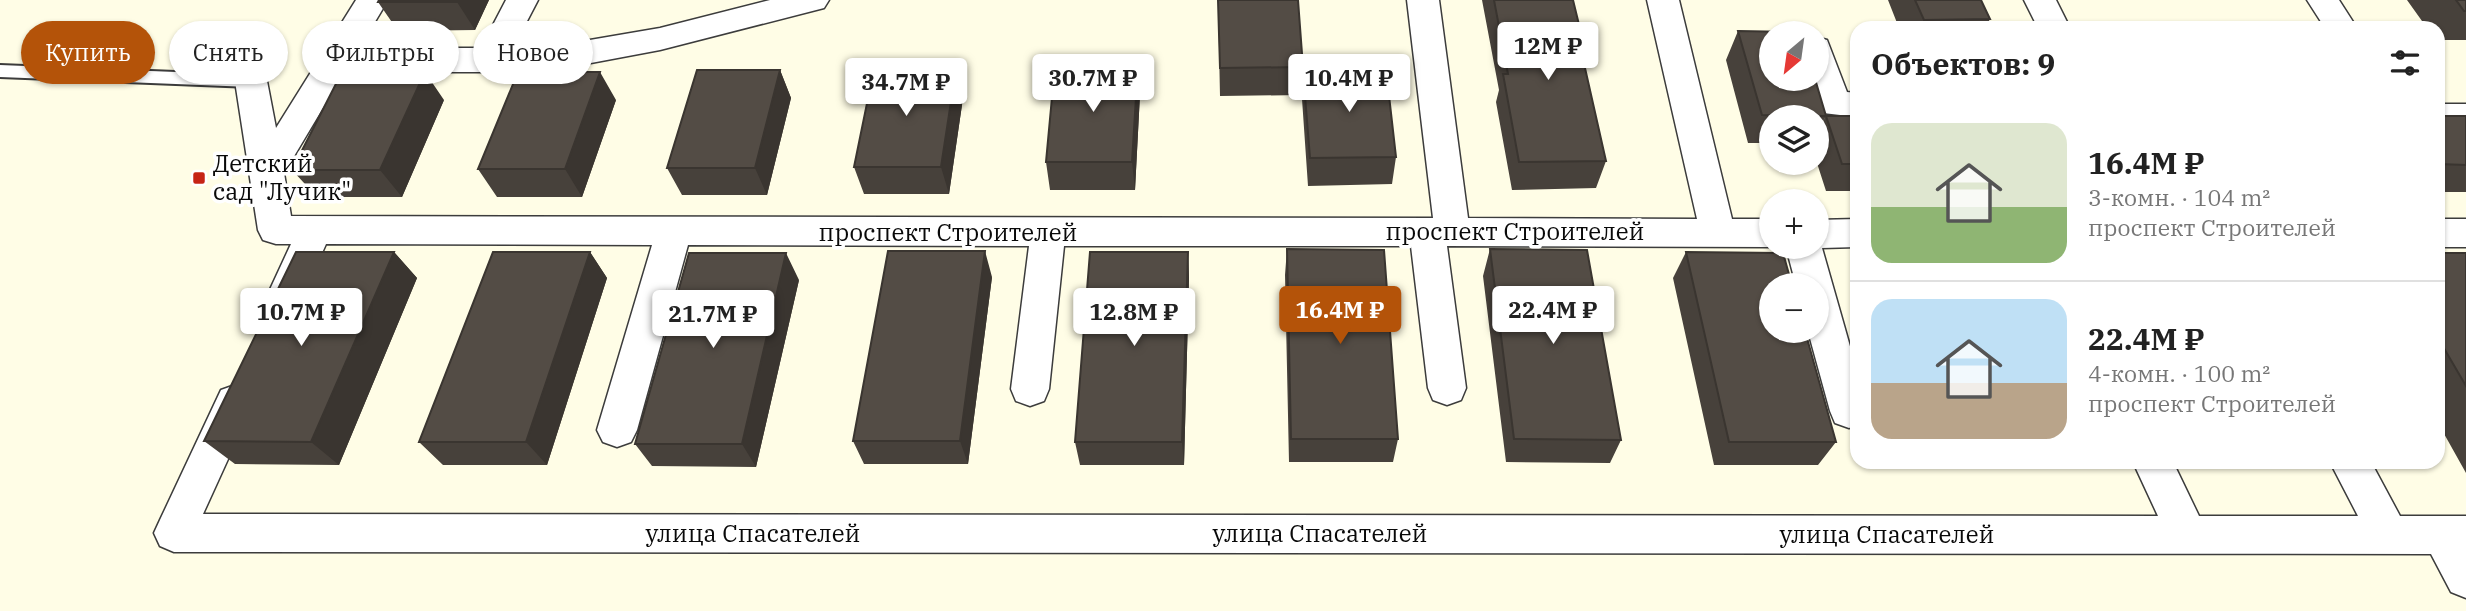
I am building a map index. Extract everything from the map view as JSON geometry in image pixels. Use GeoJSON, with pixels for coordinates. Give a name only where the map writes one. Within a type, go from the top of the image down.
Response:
{"type":"FeatureCollection","features":[{"type":"Feature","properties":{"kind":"street"},"geometry":{"type":"LineString","coordinates":[[359,21],[372,0]]}},
{"type":"Feature","properties":{"kind":"street"},"geometry":{"type":"LineString","coordinates":[[512,21],[522,0]]}},
{"type":"Feature","properties":{"kind":"street"},"geometry":{"type":"LineString","coordinates":[[593,51],[660,39],[813,0]]}},
{"type":"Feature","properties":{"kind":"street"},"geometry":{"type":"LineString","coordinates":[[1423,0],[1440,232],[1447,388]]}},
{"type":"Feature","properties":{"kind":"street"},"geometry":{"type":"LineString","coordinates":[[1663,0],[1718,232]]}},
{"type":"Feature","properties":{"kind":"street"},"geometry":{"type":"LineString","coordinates":[[2040,0],[2050,21]]}},
{"type":"Feature","properties":{"kind":"street"},"geometry":{"type":"LineString","coordinates":[[2323,0],[2336,21]]}},
{"type":"Feature","properties":{"kind":"street","name":"проспект Строителей"},"geometry":{"type":"LineString","coordinates":[[251,84],[276,230],[1759,233]]}},
{"type":"Feature","properties":{"kind":"street"},"geometry":{"type":"LineString","coordinates":[[266,172],[321,84]]}},
{"type":"Feature","properties":{"kind":"street"},"geometry":{"type":"LineString","coordinates":[[1829,86],[1835,104],[1850,104]]}},
{"type":"Feature","properties":{"kind":"street"},"geometry":{"type":"LineString","coordinates":[[2445,116],[2466,116]]}},
{"type":"Feature","properties":{"kind":"street"},"geometry":{"type":"LineString","coordinates":[[268,331],[315,230]]}},
{"type":"Feature","properties":{"kind":"street"},"geometry":{"type":"LineString","coordinates":[[617,430],[674,232]]}},
{"type":"Feature","properties":{"kind":"street"},"geometry":{"type":"LineString","coordinates":[[1030,389],[1048,233]]}},
{"type":"Feature","properties":{"kind":"street"},"geometry":{"type":"LineString","coordinates":[[1829,234],[1850,233]]}},
{"type":"Feature","properties":{"kind":"street"},"geometry":{"type":"LineString","coordinates":[[1829,339],[1849,411]]}},
{"type":"Feature","properties":{"kind":"street","name":"улица Спасателей"},"geometry":{"type":"LineString","coordinates":[[251,369],[174,533],[2454,535]]}},
{"type":"Feature","properties":{"kind":"street"},"geometry":{"type":"LineString","coordinates":[[2156,469],[2187,535]]}},
{"type":"Feature","properties":{"kind":"street"},"geometry":{"type":"LineString","coordinates":[[2354,469],[2389,535]]}},
{"type":"Feature","properties":{"kind":"street"},"geometry":{"type":"LineString","coordinates":[[2454,535],[2466,578]]}},
{"type":"Feature","properties":{"kind":"lane"},"geometry":{"type":"LineString","coordinates":[[0,71],[169,78]]}},
{"type":"Feature","properties":{"kind":"building"},"geometry":{"type":"Polygon","coordinates":[[[457,0],[457,2],[378,2],[457,0]]]}},
{"type":"Feature","properties":{"kind":"building"},"geometry":{"type":"Polygon","coordinates":[[[1218,0],[1298,0],[1303,67],[1220,68],[1218,0]]]}},
{"type":"Feature","properties":{"kind":"building"},"geometry":{"type":"Polygon","coordinates":[[[1494,0],[1573,0],[1582,37],[1578,37],[1606,161],[1519,162],[1503,74],[1508,74],[1494,0]]]}},
{"type":"Feature","properties":{"kind":"building"},"geometry":{"type":"Polygon","coordinates":[[[1915,0],[1981,0],[1990,19],[1924,20],[1915,0]]]}},
{"type":"Feature","properties":{"kind":"building"},"geometry":{"type":"Polygon","coordinates":[[[2456,0],[2466,0],[2466,11],[2464,11],[2456,0]]]}},
{"type":"Feature","properties":{"kind":"building"},"geometry":{"type":"Polygon","coordinates":[[[1738,31],[1759,31],[1759,91],[1819,91],[1823,105],[1759,105],[1738,31]]]}},
{"type":"Feature","properties":{"kind":"building"},"geometry":{"type":"Polygon","coordinates":[[[1055,65],[1138,65],[1132,162],[1046,162],[1055,65]]]}},
{"type":"Feature","properties":{"kind":"building"},"geometry":{"type":"Polygon","coordinates":[[[874,69],[956,69],[941,167],[854,167],[874,69]]]}},
{"type":"Feature","properties":{"kind":"building"},"geometry":{"type":"Polygon","coordinates":[[[1386,69],[1396,157],[1310,158],[1303,71],[1386,69]]]}},
{"type":"Feature","properties":{"kind":"building"},"geometry":{"type":"Polygon","coordinates":[[[697,70],[780,70],[755,168],[667,168],[697,70]]]}},
{"type":"Feature","properties":{"kind":"building"},"geometry":{"type":"Polygon","coordinates":[[[593,72],[600,72],[565,169],[478,169],[513,84],[593,84],[593,72]]]}},
{"type":"Feature","properties":{"kind":"building"},"geometry":{"type":"Polygon","coordinates":[[[336,84],[419,84],[380,170],[292,170],[336,84]]]}},
{"type":"Feature","properties":{"kind":"building"},"geometry":{"type":"Polygon","coordinates":[[[1829,116],[1850,116],[1850,164],[1842,164],[1829,125],[1829,116]]]}},
{"type":"Feature","properties":{"kind":"building"},"geometry":{"type":"Polygon","coordinates":[[[2445,116],[2466,116],[2466,165],[2445,164],[2445,116]]]}},
{"type":"Feature","properties":{"kind":"building"},"geometry":{"type":"Polygon","coordinates":[[[1287,249],[1384,250],[1398,439],[1291,439],[1287,249]]]}},
{"type":"Feature","properties":{"kind":"building"},"geometry":{"type":"Polygon","coordinates":[[[1490,249],[1587,250],[1621,440],[1514,439],[1490,249]]]}},
{"type":"Feature","properties":{"kind":"building"},"geometry":{"type":"Polygon","coordinates":[[[888,251],[985,251],[960,441],[853,441],[888,251]]]}},
{"type":"Feature","properties":{"kind":"building"},"geometry":{"type":"Polygon","coordinates":[[[296,252],[394,252],[311,442],[204,441],[296,252]]]}},
{"type":"Feature","properties":{"kind":"building"},"geometry":{"type":"Polygon","coordinates":[[[493,252],[590,252],[526,442],[419,442],[493,252]]]}},
{"type":"Feature","properties":{"kind":"building"},"geometry":{"type":"Polygon","coordinates":[[[1090,252],[1188,252],[1182,442],[1075,442],[1090,252]]]}},
{"type":"Feature","properties":{"kind":"building"},"geometry":{"type":"Polygon","coordinates":[[[1686,252],[1759,253],[1759,259],[1785,259],[1789,273],[1759,273],[1759,343],[1808,343],[1836,442],[1729,442],[1686,252]]]}},
{"type":"Feature","properties":{"kind":"building"},"geometry":{"type":"Polygon","coordinates":[[[689,253],[786,253],[742,444],[635,444],[689,253]]]}},
{"type":"Feature","properties":{"kind":"building"},"geometry":{"type":"Polygon","coordinates":[[[2445,253],[2466,253],[2466,386],[2445,350],[2445,253]]]}},
{"type":"Feature","properties":{"kind":"place","name":"Детский сад \"Лучик\""},"geometry":{"type":"Point","coordinates":[199,178]}}]}
